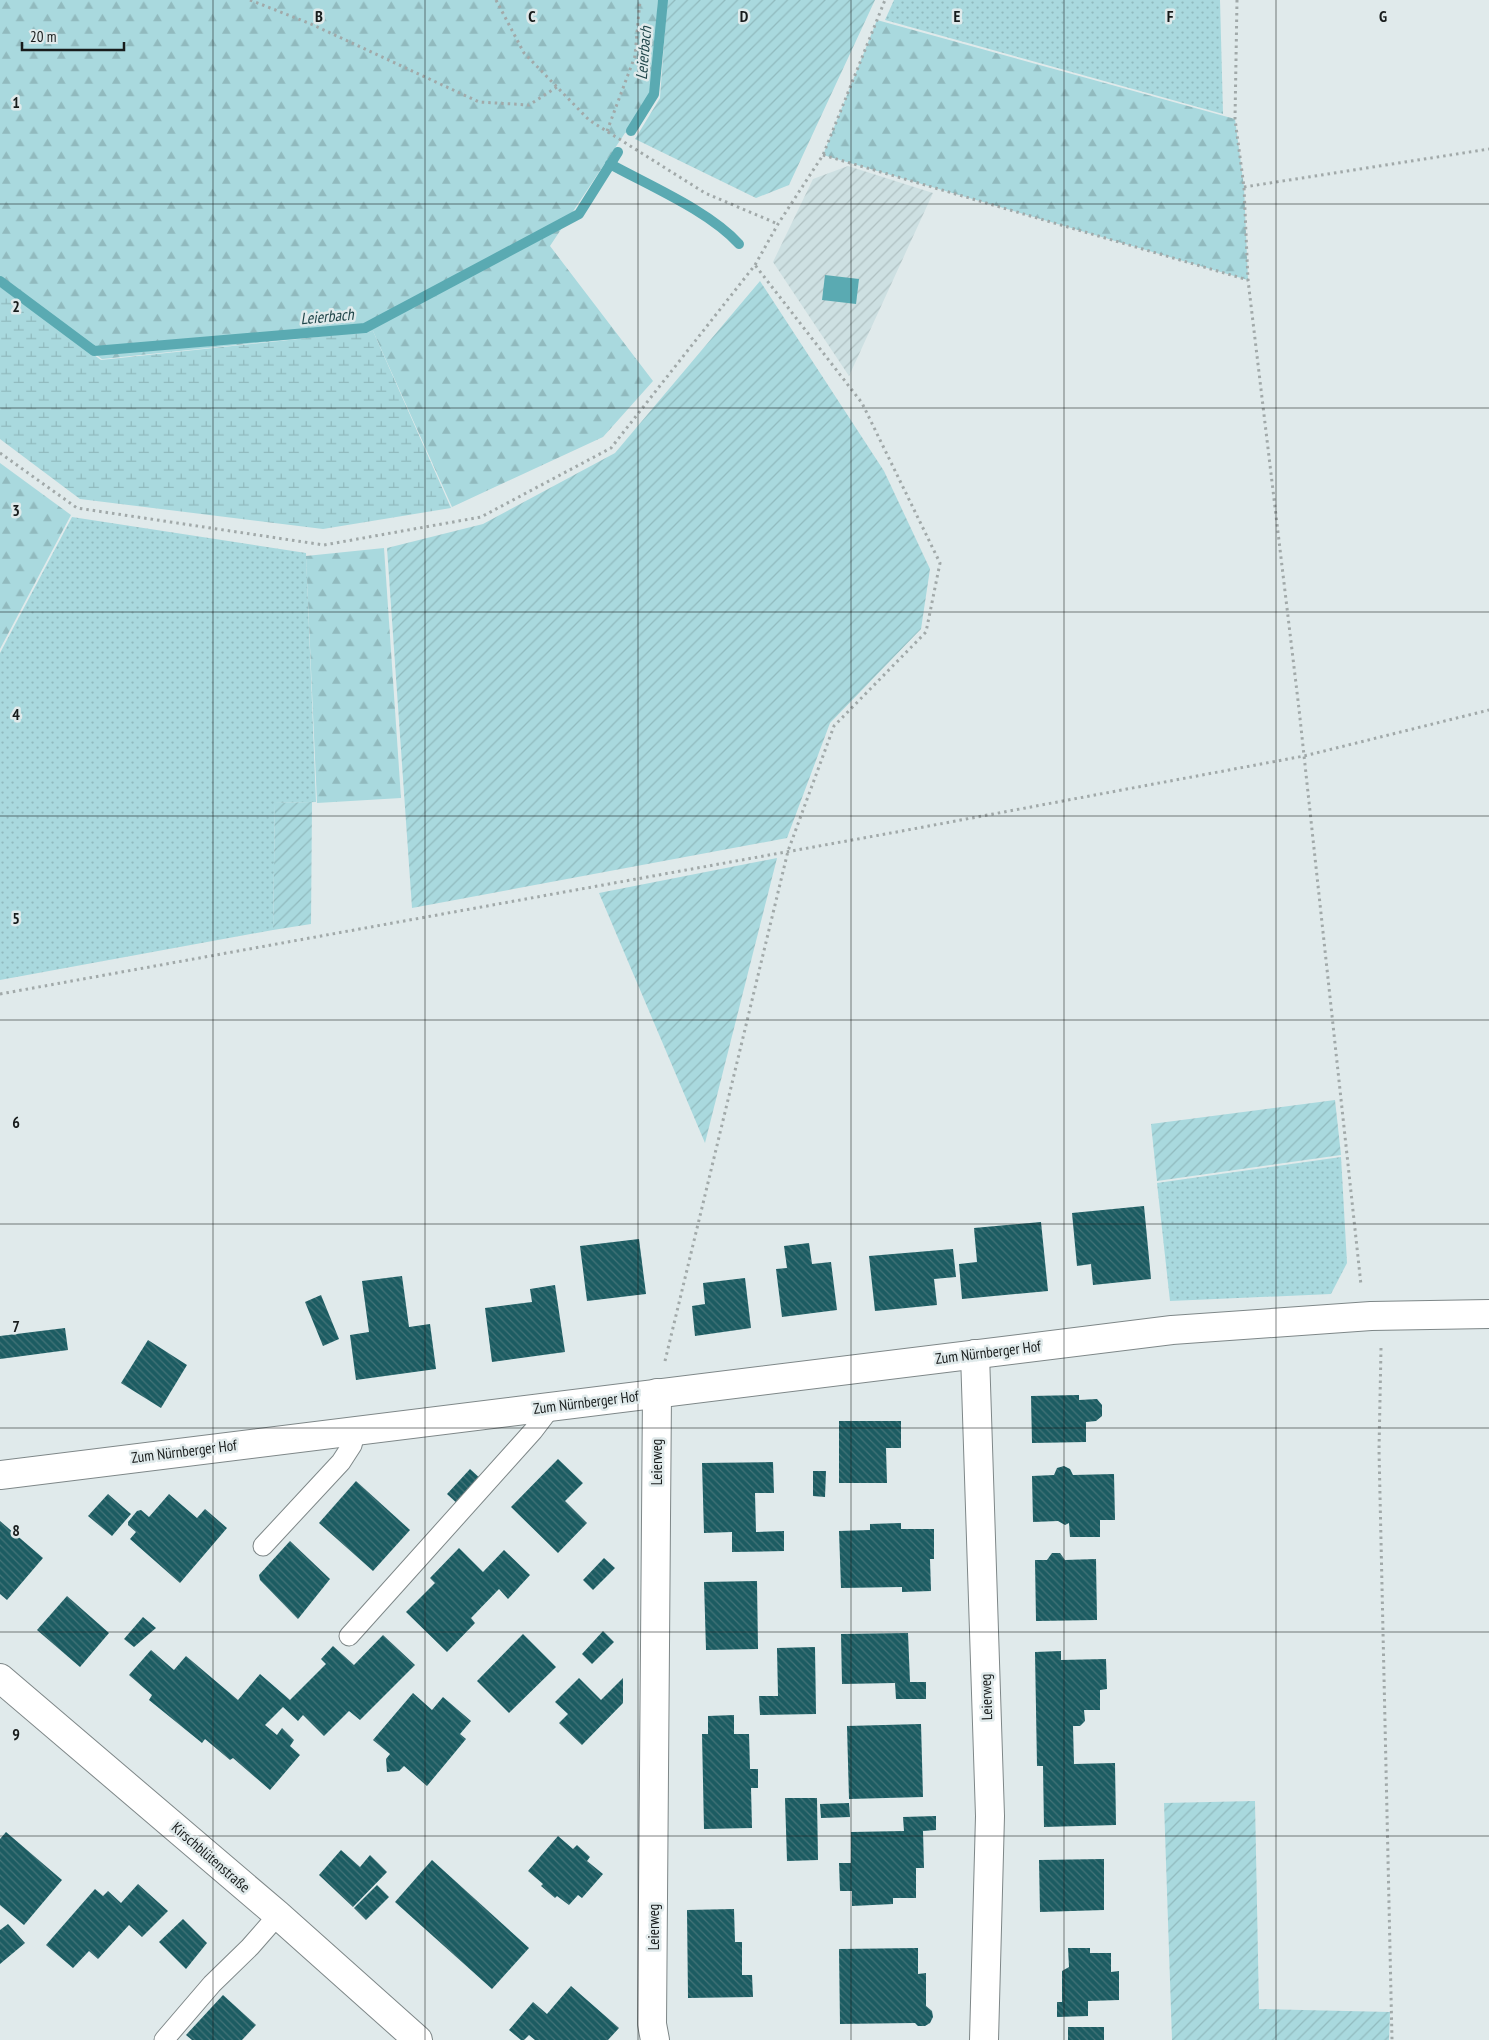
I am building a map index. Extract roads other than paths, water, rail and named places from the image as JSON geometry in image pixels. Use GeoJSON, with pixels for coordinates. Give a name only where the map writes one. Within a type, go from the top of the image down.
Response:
{"type":"FeatureCollection","features":[{"type":"Feature","properties":{"kind":"street","name":"Zum Nürnberger Hof"},"geometry":{"type":"LineString","coordinates":[[0,1475],[1172,1330],[1371,1316],[1489,1314]]}},
{"type":"Feature","properties":{"kind":"street","name":"Leierweg"},"geometry":{"type":"LineString","coordinates":[[975,1354],[990,1816],[984,2040]]}},
{"type":"Feature","properties":{"kind":"street","name":"Leierweg"},"geometry":{"type":"LineString","coordinates":[[655,2040],[652,2024],[657,1393]]}},
{"type":"Feature","properties":{"kind":"street","name":"Kirschblütenstraße"},"geometry":{"type":"LineString","coordinates":[[0,1678],[278,1915],[418,2040]]}},
{"type":"Feature","properties":{"kind":"lane"},"geometry":{"type":"LineString","coordinates":[[349,1636],[533,1431],[552,1406]]}},
{"type":"Feature","properties":{"kind":"lane"},"geometry":{"type":"LineString","coordinates":[[263,1546],[341,1462],[352,1445],[356,1430]]}},
{"type":"Feature","properties":{"kind":"lane"},"geometry":{"type":"LineString","coordinates":[[164,2040],[212,1984],[250,1947],[278,1915]]}},
{"type":"Feature","properties":{"kind":"waterway","name":"Leierbach"},"geometry":{"type":"LineString","coordinates":[[631,131],[654,94],[663,0]]}},
{"type":"Feature","properties":{"kind":"waterway","name":"Leierbach"},"geometry":{"type":"LineString","coordinates":[[0,281],[94,351],[365,328],[579,214],[618,152]]}},
{"type":"Feature","properties":{"kind":"waterway"},"geometry":{"type":"LineString","coordinates":[[610,164],[696,210],[739,244]]}}]}
